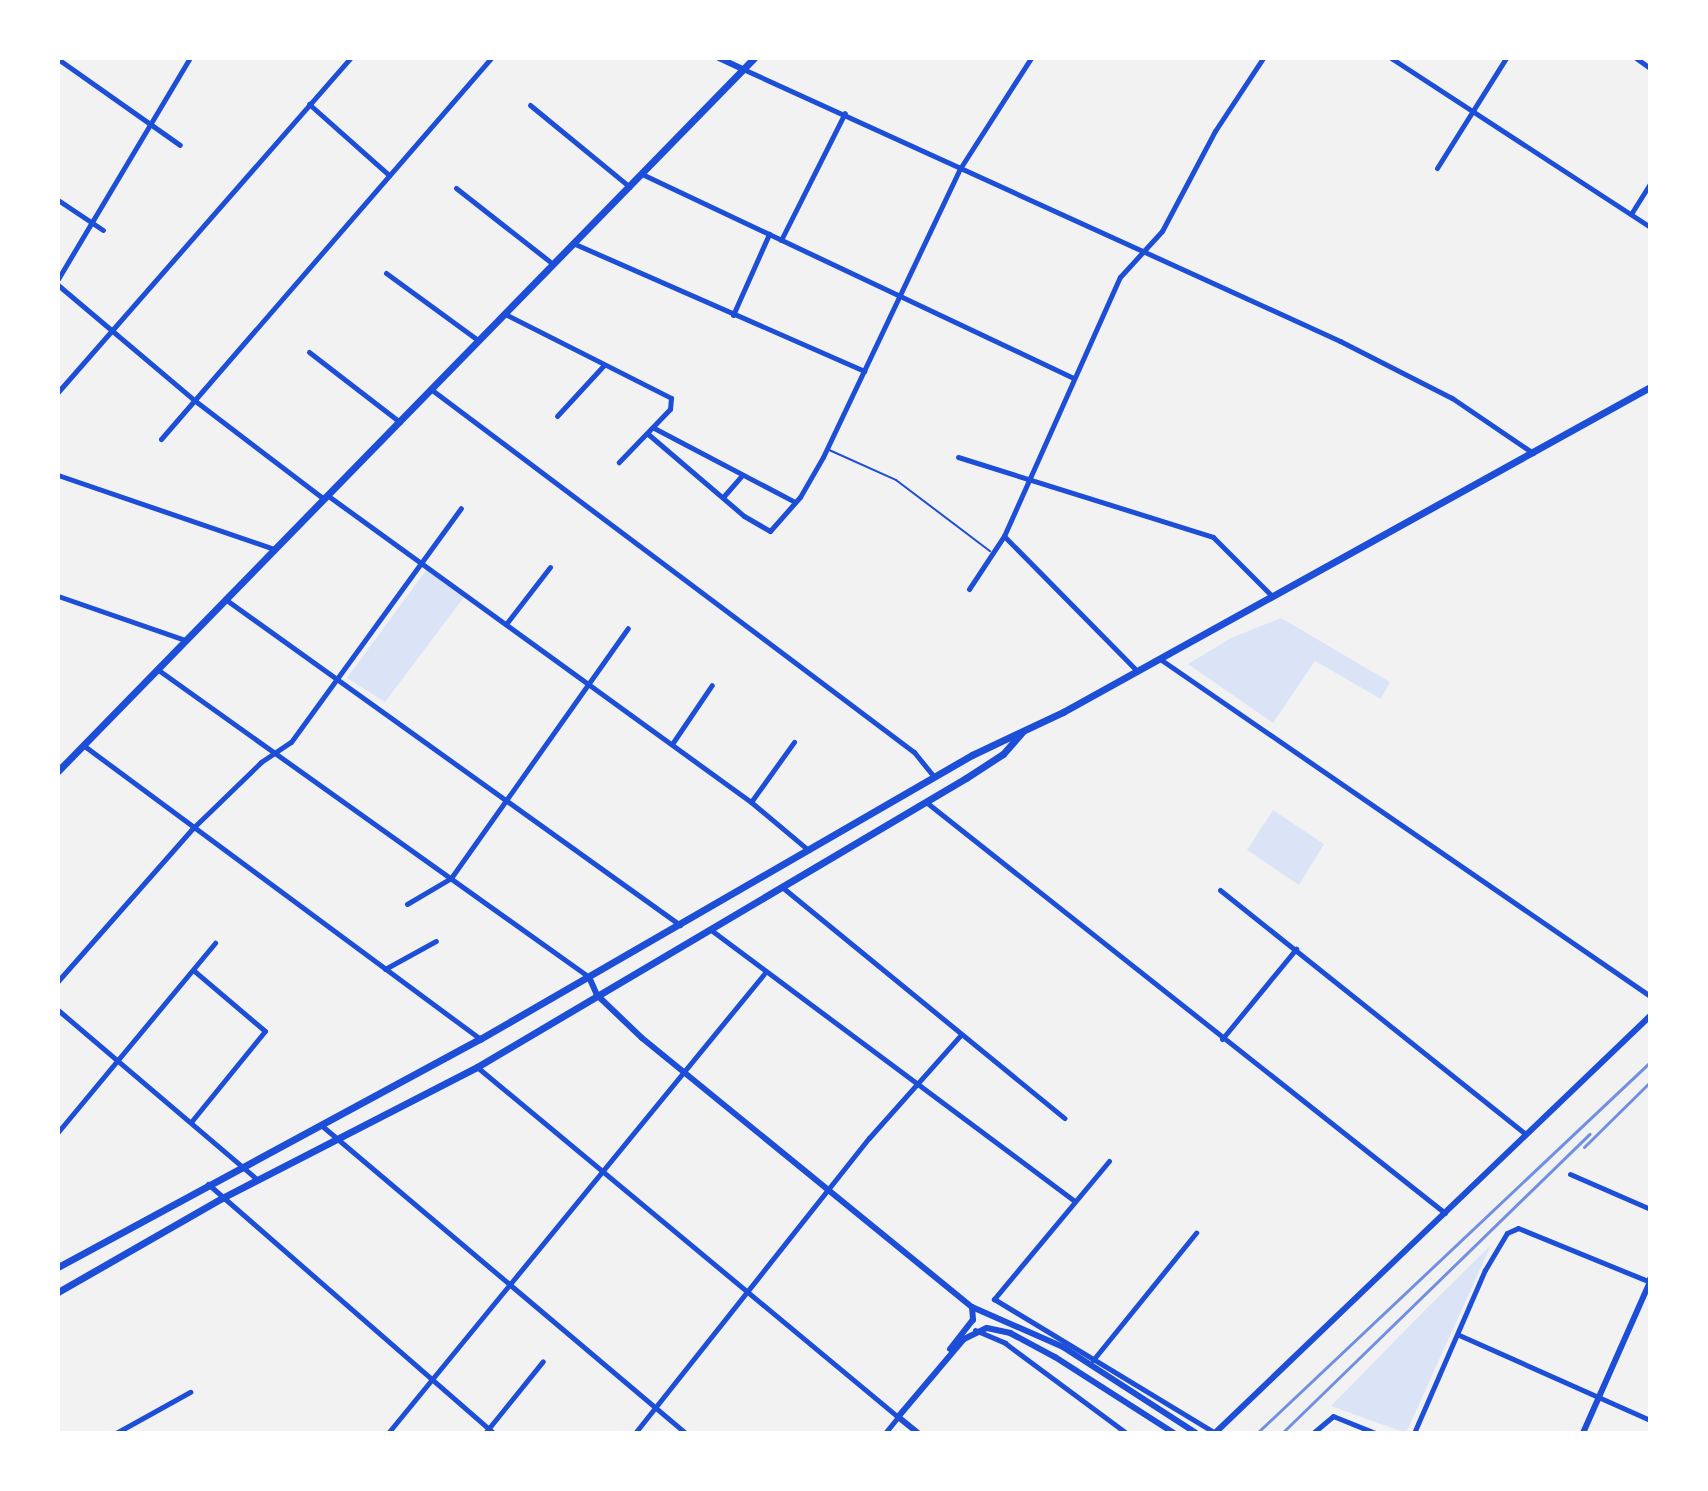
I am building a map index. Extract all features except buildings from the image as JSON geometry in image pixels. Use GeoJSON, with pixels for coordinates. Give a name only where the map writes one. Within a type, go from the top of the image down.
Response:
{"type":"FeatureCollection","features":[{"type":"Feature","properties":{"kind":"main road"},"geometry":{"type":"LineString","coordinates":[[58,771],[553,264],[644,175],[754,58]]}},
{"type":"Feature","properties":{"kind":"main road"},"geometry":{"type":"LineString","coordinates":[[58,1267],[241,1165],[480,1039],[934,777],[1160,659],[1650,387]]}},
{"type":"Feature","properties":{"kind":"main road"},"geometry":{"type":"LineString","coordinates":[[58,1292],[222,1198],[477,1067],[1003,754],[1023,730]]}},
{"type":"Feature","properties":{"kind":"main road"},"geometry":{"type":"LineString","coordinates":[[128,1228],[139,1245]]}},
{"type":"Feature","properties":{"kind":"street"},"geometry":{"type":"LineString","coordinates":[[190,58],[89,221],[58,282],[110,331],[194,400],[672,744],[751,802],[807,849]]}},
{"type":"Feature","properties":{"kind":"street"},"geometry":{"type":"LineString","coordinates":[[58,392],[350,58]]}},
{"type":"Feature","properties":{"kind":"street"},"geometry":{"type":"LineString","coordinates":[[161,439],[491,58]]}},
{"type":"Feature","properties":{"kind":"street"},"geometry":{"type":"LineString","coordinates":[[719,58],[845,113],[1452,398],[1534,453]]}},
{"type":"Feature","properties":{"kind":"street"},"geometry":{"type":"LineString","coordinates":[[648,434],[767,531],[795,502],[826,449],[961,167],[1031,58]]}},
{"type":"Feature","properties":{"kind":"street"},"geometry":{"type":"LineString","coordinates":[[969,589],[1004,536],[1026,481],[1120,277],[1139,251],[1162,231],[1215,131],[1263,58]]}},
{"type":"Feature","properties":{"kind":"street"},"geometry":{"type":"LineString","coordinates":[[1391,58],[1650,227]]}},
{"type":"Feature","properties":{"kind":"street"},"geometry":{"type":"LineString","coordinates":[[1437,168],[1506,58]]}},
{"type":"Feature","properties":{"kind":"street"},"geometry":{"type":"LineString","coordinates":[[1636,58],[1650,68]]}},
{"type":"Feature","properties":{"kind":"street"},"geometry":{"type":"LineString","coordinates":[[58,59],[180,145]]}},
{"type":"Feature","properties":{"kind":"street"},"geometry":{"type":"LineString","coordinates":[[309,104],[389,175]]}},
{"type":"Feature","properties":{"kind":"street"},"geometry":{"type":"LineString","coordinates":[[530,105],[631,188]]}},
{"type":"Feature","properties":{"kind":"street"},"geometry":{"type":"LineString","coordinates":[[781,240],[845,113]]}},
{"type":"Feature","properties":{"kind":"street"},"geometry":{"type":"LineString","coordinates":[[644,175],[1073,378]]}},
{"type":"Feature","properties":{"kind":"street"},"geometry":{"type":"LineString","coordinates":[[1631,214],[1650,184]]}},
{"type":"Feature","properties":{"kind":"street"},"geometry":{"type":"LineString","coordinates":[[456,188],[553,264]]}},
{"type":"Feature","properties":{"kind":"street"},"geometry":{"type":"LineString","coordinates":[[58,200],[103,230]]}},
{"type":"Feature","properties":{"kind":"street"},"geometry":{"type":"LineString","coordinates":[[733,315],[769,234]]}},
{"type":"Feature","properties":{"kind":"street"},"geometry":{"type":"LineString","coordinates":[[575,244],[864,371]]}},
{"type":"Feature","properties":{"kind":"street"},"geometry":{"type":"LineString","coordinates":[[386,273],[479,341]]}},
{"type":"Feature","properties":{"kind":"street"},"geometry":{"type":"LineString","coordinates":[[505,314],[671,398],[670,409],[619,462]]}},
{"type":"Feature","properties":{"kind":"street"},"geometry":{"type":"LineString","coordinates":[[309,352],[400,422]]}},
{"type":"Feature","properties":{"kind":"street"},"geometry":{"type":"LineString","coordinates":[[557,416],[604,365]]}},
{"type":"Feature","properties":{"kind":"street"},"geometry":{"type":"LineString","coordinates":[[432,390],[914,752],[934,777]]}},
{"type":"Feature","properties":{"kind":"street"},"geometry":{"type":"LineString","coordinates":[[654,428],[795,502]]}},
{"type":"Feature","properties":{"kind":"street"},"geometry":{"type":"LineString","coordinates":[[958,457],[1026,481],[1213,537],[1271,595]]}},
{"type":"Feature","properties":{"kind":"street"},"geometry":{"type":"LineString","coordinates":[[58,475],[275,549]]}},
{"type":"Feature","properties":{"kind":"street"},"geometry":{"type":"LineString","coordinates":[[724,496],[742,475]]}},
{"type":"Feature","properties":{"kind":"street"},"geometry":{"type":"LineString","coordinates":[[58,981],[193,828],[277,753],[336,680],[461,508]]}},
{"type":"Feature","properties":{"kind":"street"},"geometry":{"type":"LineString","coordinates":[[1004,536],[1137,671]]}},
{"type":"Feature","properties":{"kind":"street"},"geometry":{"type":"LineString","coordinates":[[506,624],[550,567]]}},
{"type":"Feature","properties":{"kind":"street"},"geometry":{"type":"LineString","coordinates":[[58,596],[185,640]]}},
{"type":"Feature","properties":{"kind":"street"},"geometry":{"type":"LineString","coordinates":[[225,599],[680,926]]}},
{"type":"Feature","properties":{"kind":"street"},"geometry":{"type":"LineString","coordinates":[[407,904],[451,878],[628,628]]}},
{"type":"Feature","properties":{"kind":"street"},"geometry":{"type":"LineString","coordinates":[[1160,659],[1650,996]]}},
{"type":"Feature","properties":{"kind":"street"},"geometry":{"type":"LineString","coordinates":[[157,669],[589,977],[597,995],[683,1072],[972,1307],[1063,1347],[1196,1433]]}},
{"type":"Feature","properties":{"kind":"street"},"geometry":{"type":"LineString","coordinates":[[672,744],[712,685]]}},
{"type":"Feature","properties":{"kind":"street"},"geometry":{"type":"LineString","coordinates":[[751,802],[794,742]]}},
{"type":"Feature","properties":{"kind":"street"},"geometry":{"type":"LineString","coordinates":[[83,745],[480,1039]]}},
{"type":"Feature","properties":{"kind":"street"},"geometry":{"type":"LineString","coordinates":[[925,801],[1445,1214]]}},
{"type":"Feature","properties":{"kind":"street"},"geometry":{"type":"LineString","coordinates":[[782,887],[960,1036],[1064,1118]]}},
{"type":"Feature","properties":{"kind":"street"},"geometry":{"type":"LineString","coordinates":[[1220,890],[1526,1134]]}},
{"type":"Feature","properties":{"kind":"street"},"geometry":{"type":"LineString","coordinates":[[711,930],[764,974],[1074,1201]]}},
{"type":"Feature","properties":{"kind":"street"},"geometry":{"type":"LineString","coordinates":[[385,969],[436,941]]}},
{"type":"Feature","properties":{"kind":"street"},"geometry":{"type":"LineString","coordinates":[[58,1132],[215,943]]}},
{"type":"Feature","properties":{"kind":"street"},"geometry":{"type":"LineString","coordinates":[[1222,1039],[1296,949]]}},
{"type":"Feature","properties":{"kind":"street"},"geometry":{"type":"LineString","coordinates":[[191,1122],[265,1031],[193,970]]}},
{"type":"Feature","properties":{"kind":"street"},"geometry":{"type":"LineString","coordinates":[[388,1433],[433,1383],[764,974]]}},
{"type":"Feature","properties":{"kind":"street"},"geometry":{"type":"LineString","coordinates":[[58,1010],[258,1180]]}},
{"type":"Feature","properties":{"kind":"street"},"geometry":{"type":"LineString","coordinates":[[1109,1161],[994,1299],[1215,1433],[1650,1016]]}},
{"type":"Feature","properties":{"kind":"street"},"geometry":{"type":"LineString","coordinates":[[635,1433],[915,1085],[960,1036]]}},
{"type":"Feature","properties":{"kind":"street"},"geometry":{"type":"LineString","coordinates":[[477,1067],[600,1174],[918,1433]]}},
{"type":"Feature","properties":{"kind":"street"},"geometry":{"type":"LineString","coordinates":[[321,1125],[685,1433]]}},
{"type":"Feature","properties":{"kind":"street"},"geometry":{"type":"LineString","coordinates":[[1570,1174],[1650,1209]]}},
{"type":"Feature","properties":{"kind":"street"},"geometry":{"type":"LineString","coordinates":[[208,1183],[489,1432],[543,1361]]}},
{"type":"Feature","properties":{"kind":"street"},"geometry":{"type":"LineString","coordinates":[[1414,1433],[1497,1246],[1515,1228],[1649,1280],[1583,1433]]}},
{"type":"Feature","properties":{"kind":"street"},"geometry":{"type":"LineString","coordinates":[[1093,1360],[1196,1233]]}},
{"type":"Feature","properties":{"kind":"street"},"geometry":{"type":"LineString","coordinates":[[885,1433],[945,1360],[973,1320],[972,1307]]}},
{"type":"Feature","properties":{"kind":"street"},"geometry":{"type":"LineString","coordinates":[[945,1360],[975,1330],[1010,1333],[1055,1357],[1174,1433]]}},
{"type":"Feature","properties":{"kind":"street"},"geometry":{"type":"LineString","coordinates":[[975,1330],[1005,1343],[1126,1433]]}},
{"type":"Feature","properties":{"kind":"street"},"geometry":{"type":"LineString","coordinates":[[1459,1335],[1650,1420]]}},
{"type":"Feature","properties":{"kind":"street"},"geometry":{"type":"LineString","coordinates":[[116,1433],[190,1392]]}},
{"type":"Feature","properties":{"kind":"street"},"geometry":{"type":"LineString","coordinates":[[1313,1433],[1333,1416],[1375,1433]]}},
{"type":"Feature","properties":{"kind":"lane"},"geometry":{"type":"LineString","coordinates":[[826,449],[896,480],[993,554]]}},
{"type":"Feature","properties":{"kind":"shaded area"},"geometry":{"type":"Polygon","coordinates":[[[427,569],[464,597],[385,702],[347,678],[427,569]]]}},
{"type":"Feature","properties":{"kind":"shaded area"},"geometry":{"type":"Polygon","coordinates":[[[1281,618],[1390,682],[1381,699],[1315,661],[1273,723],[1188,664],[1231,638],[1281,618]]]}},
{"type":"Feature","properties":{"kind":"shaded area"},"geometry":{"type":"Polygon","coordinates":[[[1273,810],[1324,844],[1299,885],[1247,850],[1273,810]]]}},
{"type":"Feature","properties":{"kind":"shaded area"},"geometry":{"type":"Polygon","coordinates":[[[1491,1245],[1406,1433],[1331,1406],[1425,1310],[1491,1245]]]}},
{"type":"Feature","properties":{"kind":"railway"},"geometry":{"type":"LineString","coordinates":[[1257,1433],[1650,1062]]}},
{"type":"Feature","properties":{"kind":"railway"},"geometry":{"type":"LineString","coordinates":[[1584,1147],[1650,1082]]}},
{"type":"Feature","properties":{"kind":"railway"},"geometry":{"type":"LineString","coordinates":[[1282,1433],[1589,1134]]}}]}
